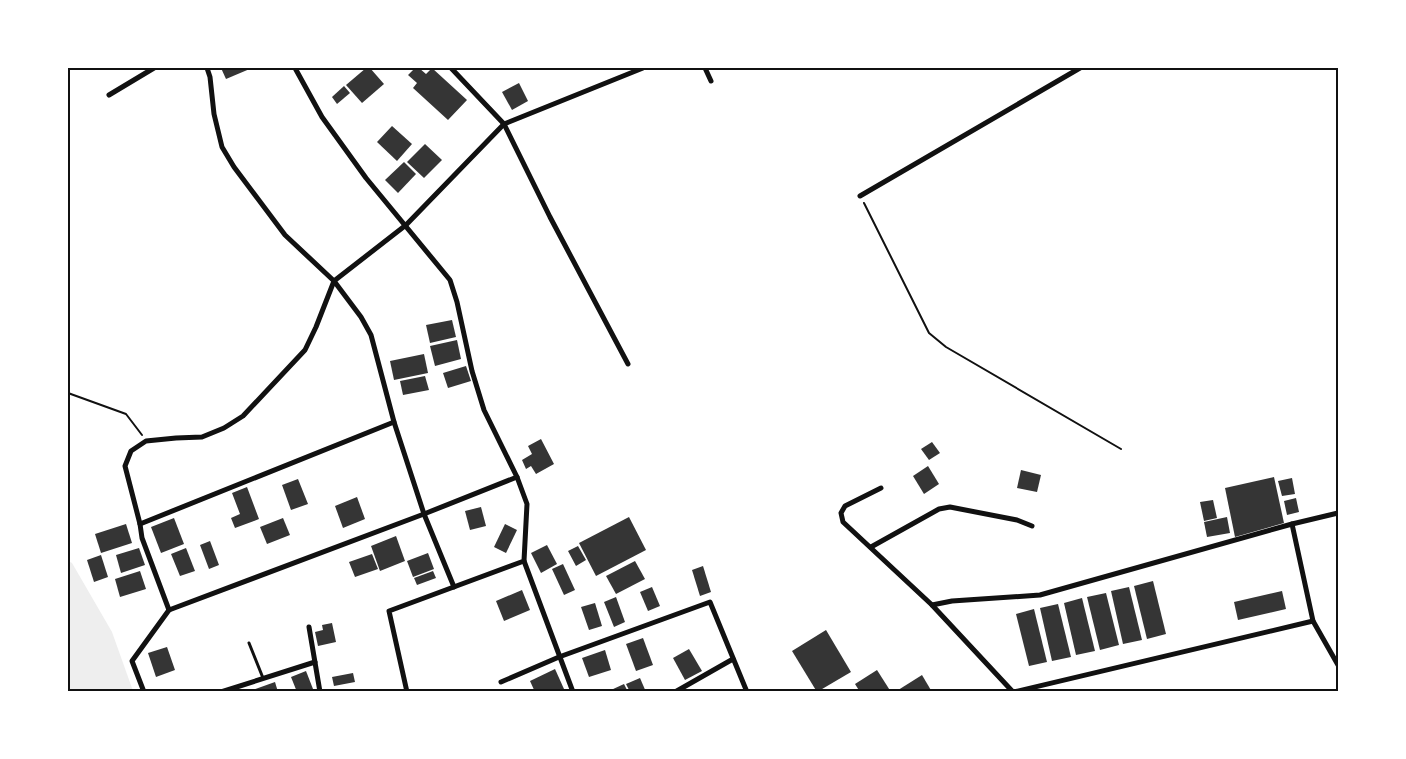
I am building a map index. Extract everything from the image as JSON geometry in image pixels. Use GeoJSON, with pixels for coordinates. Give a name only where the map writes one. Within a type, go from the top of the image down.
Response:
{"type":"FeatureCollection","features":[{"type":"Feature","properties":{"kind":"street"},"geometry":{"type":"LineString","coordinates":[[110,95],[154,68]]}},
{"type":"Feature","properties":{"kind":"street"},"geometry":{"type":"LineString","coordinates":[[206,68],[210,77],[214,114],[222,146],[234,167],[285,235],[334,281],[361,317],[370,335],[394,422],[424,514],[454,587]]}},
{"type":"Feature","properties":{"kind":"street"},"geometry":{"type":"LineString","coordinates":[[295,68],[322,117],[366,178],[450,280],[457,302],[472,371],[484,410],[517,477],[527,504],[524,561],[573,692]]}},
{"type":"Feature","properties":{"kind":"street"},"geometry":{"type":"LineString","coordinates":[[451,68],[504,124],[550,217],[628,364]]}},
{"type":"Feature","properties":{"kind":"street"},"geometry":{"type":"LineString","coordinates":[[169,610],[142,538],[125,466],[131,452],[146,441],[202,437],[224,428],[243,416],[305,350],[334,281],[406,225],[504,124],[643,68]]}},
{"type":"Feature","properties":{"kind":"street"},"geometry":{"type":"LineString","coordinates":[[705,68],[711,81]]}},
{"type":"Feature","properties":{"kind":"street"},"geometry":{"type":"LineString","coordinates":[[860,196],[1080,68]]}},
{"type":"Feature","properties":{"kind":"street"},"geometry":{"type":"LineString","coordinates":[[140,524],[394,422]]}},
{"type":"Feature","properties":{"kind":"street"},"geometry":{"type":"LineString","coordinates":[[144,692],[132,661],[169,610],[517,477]]}},
{"type":"Feature","properties":{"kind":"street"},"geometry":{"type":"LineString","coordinates":[[881,488],[846,506],[841,513],[843,522],[932,605],[1014,692],[1313,621]]}},
{"type":"Feature","properties":{"kind":"street"},"geometry":{"type":"LineString","coordinates":[[871,548],[939,509],[950,507],[1017,520],[1032,526]]}},
{"type":"Feature","properties":{"kind":"street"},"geometry":{"type":"LineString","coordinates":[[932,605],[952,601],[1040,596],[1292,524],[1338,513]]}},
{"type":"Feature","properties":{"kind":"street"},"geometry":{"type":"LineString","coordinates":[[1292,524],[1313,621],[1338,665]]}},
{"type":"Feature","properties":{"kind":"street"},"geometry":{"type":"LineString","coordinates":[[408,692],[389,611],[524,561]]}},
{"type":"Feature","properties":{"kind":"street"},"geometry":{"type":"LineString","coordinates":[[501,682],[559,656],[710,602],[747,692]]}},
{"type":"Feature","properties":{"kind":"street"},"geometry":{"type":"LineString","coordinates":[[308,626],[320,692]]}},
{"type":"Feature","properties":{"kind":"street"},"geometry":{"type":"LineString","coordinates":[[675,692],[733,659]]}},
{"type":"Feature","properties":{"kind":"street"},"geometry":{"type":"LineString","coordinates":[[221,692],[315,662]]}},
{"type":"Feature","properties":{"kind":"street"},"geometry":{"type":"LineString","coordinates":[[239,685],[241,692]]}},
{"type":"Feature","properties":{"kind":"lane"},"geometry":{"type":"LineString","coordinates":[[249,643],[263,678]]}},
{"type":"Feature","properties":{"kind":"path"},"geometry":{"type":"LineString","coordinates":[[860,196],[929,333],[946,347],[1121,449]]}},
{"type":"Feature","properties":{"kind":"path"},"geometry":{"type":"LineString","coordinates":[[68,393],[126,414],[146,441]]}},
{"type":"Feature","properties":{"kind":"shaded area"},"geometry":{"type":"Polygon","coordinates":[[[68,561],[72,563],[112,632],[133,691],[68,691],[68,561]]]}},
{"type":"Feature","properties":{"kind":"building"},"geometry":{"type":"Polygon","coordinates":[[[221,68],[252,68],[226,79],[221,68]]]}},
{"type":"Feature","properties":{"kind":"building"},"geometry":{"type":"Polygon","coordinates":[[[366,68],[370,68],[384,84],[362,103],[346,85],[366,68]]]}},
{"type":"Feature","properties":{"kind":"building"},"geometry":{"type":"Polygon","coordinates":[[[415,68],[419,68],[426,74],[432,68],[467,100],[448,120],[413,88],[417,83],[408,75],[415,68]]]}},
{"type":"Feature","properties":{"kind":"building"},"geometry":{"type":"Polygon","coordinates":[[[519,83],[528,101],[512,110],[502,92],[519,83]]]}},
{"type":"Feature","properties":{"kind":"building"},"geometry":{"type":"Polygon","coordinates":[[[344,86],[350,93],[337,104],[332,97],[344,86]]]}},
{"type":"Feature","properties":{"kind":"building"},"geometry":{"type":"Polygon","coordinates":[[[392,126],[412,144],[397,161],[377,142],[392,126]]]}},
{"type":"Feature","properties":{"kind":"building"},"geometry":{"type":"Polygon","coordinates":[[[425,144],[442,160],[424,178],[407,162],[425,144]]]}},
{"type":"Feature","properties":{"kind":"building"},"geometry":{"type":"Polygon","coordinates":[[[404,162],[416,174],[398,193],[385,180],[404,162]]]}},
{"type":"Feature","properties":{"kind":"building"},"geometry":{"type":"Polygon","coordinates":[[[452,320],[456,337],[430,343],[426,325],[452,320]]]}},
{"type":"Feature","properties":{"kind":"building"},"geometry":{"type":"Polygon","coordinates":[[[457,340],[461,359],[435,366],[430,346],[457,340]]]}},
{"type":"Feature","properties":{"kind":"building"},"geometry":{"type":"Polygon","coordinates":[[[424,354],[428,373],[394,380],[390,361],[424,354]]]}},
{"type":"Feature","properties":{"kind":"building"},"geometry":{"type":"Polygon","coordinates":[[[466,366],[471,381],[448,388],[443,373],[466,366]]]}},
{"type":"Feature","properties":{"kind":"building"},"geometry":{"type":"Polygon","coordinates":[[[425,376],[429,390],[403,395],[400,381],[425,376]]]}},
{"type":"Feature","properties":{"kind":"building"},"geometry":{"type":"Polygon","coordinates":[[[541,439],[554,464],[536,474],[531,466],[526,469],[522,460],[532,454],[528,446],[541,439]]]}},
{"type":"Feature","properties":{"kind":"building"},"geometry":{"type":"Polygon","coordinates":[[[932,442],[940,453],[929,460],[921,449],[932,442]]]}},
{"type":"Feature","properties":{"kind":"building"},"geometry":{"type":"Polygon","coordinates":[[[928,466],[939,484],[924,494],[913,476],[928,466]]]}},
{"type":"Feature","properties":{"kind":"building"},"geometry":{"type":"Polygon","coordinates":[[[1021,470],[1041,475],[1037,492],[1017,488],[1021,470]]]}},
{"type":"Feature","properties":{"kind":"building"},"geometry":{"type":"Polygon","coordinates":[[[1274,477],[1284,523],[1235,537],[1225,488],[1274,477]]]}},
{"type":"Feature","properties":{"kind":"building"},"geometry":{"type":"Polygon","coordinates":[[[1292,478],[1295,494],[1282,496],[1278,481],[1292,478]]]}},
{"type":"Feature","properties":{"kind":"building"},"geometry":{"type":"Polygon","coordinates":[[[298,479],[308,504],[291,510],[282,485],[298,479]]]}},
{"type":"Feature","properties":{"kind":"building"},"geometry":{"type":"Polygon","coordinates":[[[247,487],[259,519],[235,528],[231,518],[240,514],[232,493],[247,487]]]}},
{"type":"Feature","properties":{"kind":"building"},"geometry":{"type":"Polygon","coordinates":[[[357,497],[365,519],[343,528],[335,506],[357,497]]]}},
{"type":"Feature","properties":{"kind":"building"},"geometry":{"type":"Polygon","coordinates":[[[1296,498],[1299,512],[1287,515],[1284,501],[1296,498]]]}},
{"type":"Feature","properties":{"kind":"building"},"geometry":{"type":"Polygon","coordinates":[[[1213,500],[1217,518],[1204,521],[1200,502],[1213,500]]]}},
{"type":"Feature","properties":{"kind":"building"},"geometry":{"type":"Polygon","coordinates":[[[481,507],[486,526],[470,530],[465,511],[481,507]]]}},
{"type":"Feature","properties":{"kind":"building"},"geometry":{"type":"Polygon","coordinates":[[[629,517],[646,550],[596,576],[579,543],[629,517]]]}},
{"type":"Feature","properties":{"kind":"building"},"geometry":{"type":"Polygon","coordinates":[[[1227,517],[1230,533],[1207,537],[1204,522],[1227,517]]]}},
{"type":"Feature","properties":{"kind":"building"},"geometry":{"type":"Polygon","coordinates":[[[174,518],[184,544],[161,553],[151,527],[174,518]]]}},
{"type":"Feature","properties":{"kind":"building"},"geometry":{"type":"Polygon","coordinates":[[[283,518],[290,535],[267,544],[260,527],[283,518]]]}},
{"type":"Feature","properties":{"kind":"building"},"geometry":{"type":"Polygon","coordinates":[[[126,524],[132,543],[101,553],[95,534],[126,524]]]}},
{"type":"Feature","properties":{"kind":"building"},"geometry":{"type":"Polygon","coordinates":[[[505,524],[517,530],[506,553],[494,547],[505,524]]]}},
{"type":"Feature","properties":{"kind":"building"},"geometry":{"type":"Polygon","coordinates":[[[396,536],[405,561],[380,571],[371,546],[396,536]]]}},
{"type":"Feature","properties":{"kind":"building"},"geometry":{"type":"Polygon","coordinates":[[[210,541],[219,565],[209,569],[200,545],[210,541]]]}},
{"type":"Feature","properties":{"kind":"building"},"geometry":{"type":"Polygon","coordinates":[[[547,545],[557,564],[541,573],[531,553],[547,545]]]}},
{"type":"Feature","properties":{"kind":"building"},"geometry":{"type":"Polygon","coordinates":[[[578,546],[586,560],[576,566],[568,551],[578,546]]]}},
{"type":"Feature","properties":{"kind":"building"},"geometry":{"type":"Polygon","coordinates":[[[139,548],[145,565],[121,573],[116,555],[139,548]]]}},
{"type":"Feature","properties":{"kind":"building"},"geometry":{"type":"Polygon","coordinates":[[[186,548],[195,571],[180,576],[171,554],[186,548]]]}},
{"type":"Feature","properties":{"kind":"building"},"geometry":{"type":"Polygon","coordinates":[[[428,553],[434,569],[413,577],[407,561],[428,553]]]}},
{"type":"Feature","properties":{"kind":"building"},"geometry":{"type":"Polygon","coordinates":[[[372,554],[378,569],[355,577],[349,562],[372,554]]]}},
{"type":"Feature","properties":{"kind":"building"},"geometry":{"type":"Polygon","coordinates":[[[101,555],[108,577],[94,582],[87,560],[101,555]]]}},
{"type":"Feature","properties":{"kind":"building"},"geometry":{"type":"Polygon","coordinates":[[[635,561],[645,579],[616,594],[606,576],[635,561]]]}},
{"type":"Feature","properties":{"kind":"building"},"geometry":{"type":"Polygon","coordinates":[[[563,564],[575,590],[564,595],[552,569],[563,564]]]}},
{"type":"Feature","properties":{"kind":"building"},"geometry":{"type":"Polygon","coordinates":[[[703,566],[711,592],[700,596],[692,570],[703,566]]]}},
{"type":"Feature","properties":{"kind":"building"},"geometry":{"type":"Polygon","coordinates":[[[140,571],[146,589],[120,597],[115,579],[140,571]]]}},
{"type":"Feature","properties":{"kind":"building"},"geometry":{"type":"Polygon","coordinates":[[[433,571],[436,578],[417,585],[414,578],[433,571]]]}},
{"type":"Feature","properties":{"kind":"building"},"geometry":{"type":"Polygon","coordinates":[[[1153,581],[1166,634],[1147,639],[1134,586],[1153,581]]]}},
{"type":"Feature","properties":{"kind":"building"},"geometry":{"type":"Polygon","coordinates":[[[652,587],[660,606],[648,611],[640,592],[652,587]]]}},
{"type":"Feature","properties":{"kind":"building"},"geometry":{"type":"Polygon","coordinates":[[[1129,587],[1142,640],[1123,644],[1111,591],[1129,587]]]}},
{"type":"Feature","properties":{"kind":"building"},"geometry":{"type":"Polygon","coordinates":[[[522,590],[530,610],[504,621],[496,601],[522,590]]]}},
{"type":"Feature","properties":{"kind":"building"},"geometry":{"type":"Polygon","coordinates":[[[1282,591],[1286,609],[1238,620],[1234,602],[1282,591]]]}},
{"type":"Feature","properties":{"kind":"building"},"geometry":{"type":"Polygon","coordinates":[[[1106,593],[1119,645],[1100,650],[1087,597],[1106,593]]]}},
{"type":"Feature","properties":{"kind":"building"},"geometry":{"type":"Polygon","coordinates":[[[616,597],[625,622],[614,627],[604,602],[616,597]]]}},
{"type":"Feature","properties":{"kind":"building"},"geometry":{"type":"Polygon","coordinates":[[[1082,598],[1095,651],[1076,655],[1064,603],[1082,598]]]}},
{"type":"Feature","properties":{"kind":"building"},"geometry":{"type":"Polygon","coordinates":[[[595,603],[602,626],[589,630],[581,607],[595,603]]]}},
{"type":"Feature","properties":{"kind":"building"},"geometry":{"type":"Polygon","coordinates":[[[1058,604],[1071,657],[1052,661],[1040,608],[1058,604]]]}},
{"type":"Feature","properties":{"kind":"building"},"geometry":{"type":"Polygon","coordinates":[[[1034,609],[1047,662],[1029,666],[1016,614],[1034,609]]]}},
{"type":"Feature","properties":{"kind":"building"},"geometry":{"type":"Polygon","coordinates":[[[332,623],[336,642],[318,646],[315,632],[323,630],[322,625],[332,623]]]}},
{"type":"Feature","properties":{"kind":"building"},"geometry":{"type":"Polygon","coordinates":[[[826,630],[851,672],[817,692],[792,651],[826,630]]]}},
{"type":"Feature","properties":{"kind":"building"},"geometry":{"type":"Polygon","coordinates":[[[643,638],[653,665],[636,671],[626,644],[643,638]]]}},
{"type":"Feature","properties":{"kind":"building"},"geometry":{"type":"Polygon","coordinates":[[[167,647],[175,670],[156,677],[148,653],[167,647]]]}},
{"type":"Feature","properties":{"kind":"building"},"geometry":{"type":"Polygon","coordinates":[[[689,649],[702,671],[685,680],[673,658],[689,649]]]}},
{"type":"Feature","properties":{"kind":"building"},"geometry":{"type":"Polygon","coordinates":[[[605,650],[611,670],[589,677],[582,658],[605,650]]]}},
{"type":"Feature","properties":{"kind":"building"},"geometry":{"type":"Polygon","coordinates":[[[555,669],[564,689],[559,692],[535,692],[530,681],[555,669]]]}},
{"type":"Feature","properties":{"kind":"building"},"geometry":{"type":"Polygon","coordinates":[[[877,670],[891,692],[860,692],[855,684],[877,670]]]}},
{"type":"Feature","properties":{"kind":"building"},"geometry":{"type":"Polygon","coordinates":[[[306,671],[313,689],[308,692],[297,692],[291,677],[306,671]]]}},
{"type":"Feature","properties":{"kind":"building"},"geometry":{"type":"Polygon","coordinates":[[[353,673],[355,682],[334,686],[332,677],[353,673]]]}},
{"type":"Feature","properties":{"kind":"building"},"geometry":{"type":"Polygon","coordinates":[[[922,675],[932,692],[895,692],[922,675]]]}},
{"type":"Feature","properties":{"kind":"building"},"geometry":{"type":"Polygon","coordinates":[[[640,678],[646,692],[630,692],[626,684],[640,678]]]}},
{"type":"Feature","properties":{"kind":"building"},"geometry":{"type":"Polygon","coordinates":[[[275,682],[278,692],[250,692],[250,691],[275,682]]]}},
{"type":"Feature","properties":{"kind":"building"},"geometry":{"type":"Polygon","coordinates":[[[624,684],[628,692],[612,692],[611,690],[624,684]]]}}]}
